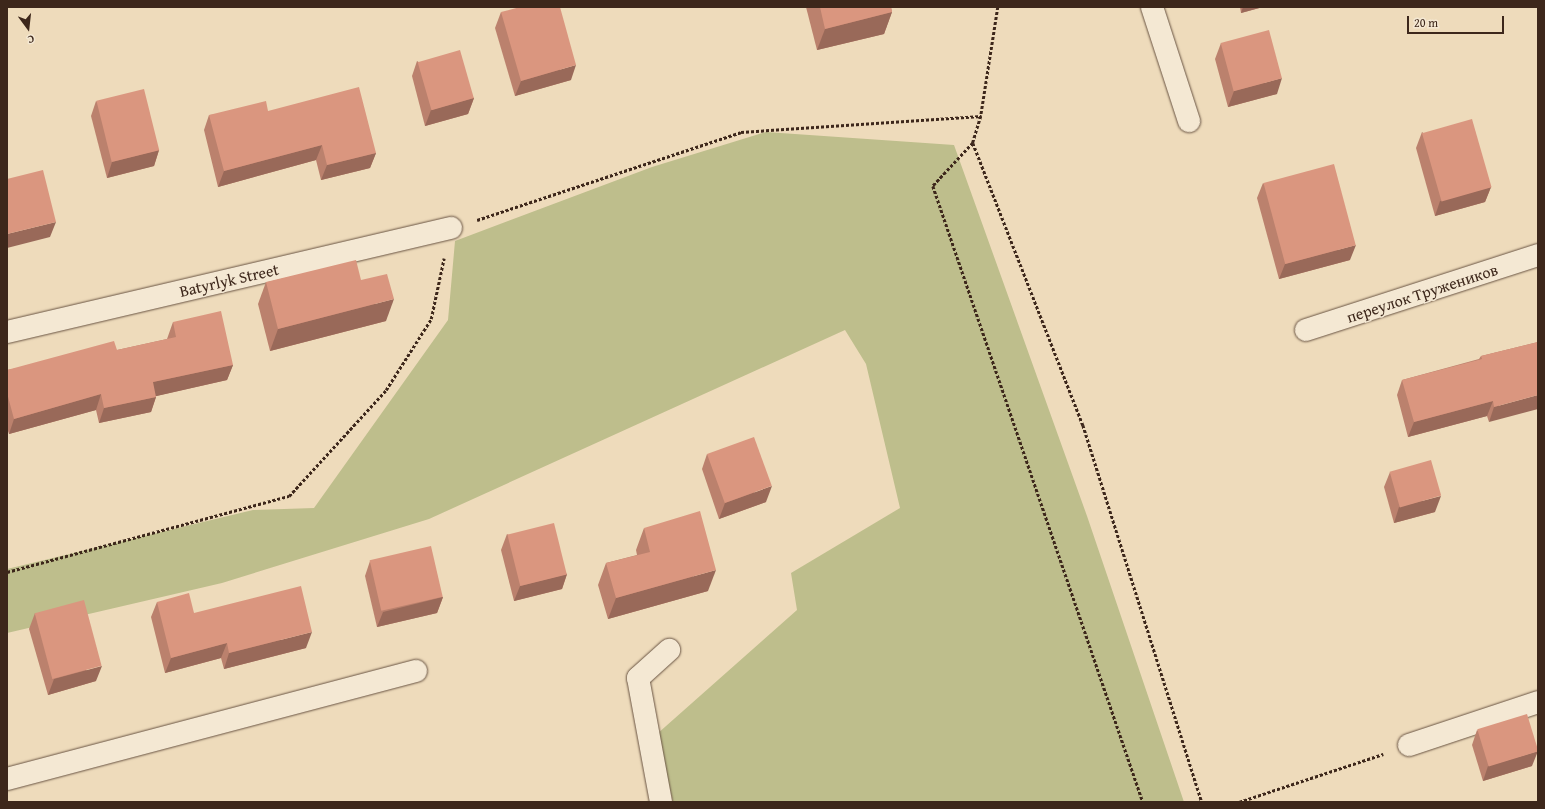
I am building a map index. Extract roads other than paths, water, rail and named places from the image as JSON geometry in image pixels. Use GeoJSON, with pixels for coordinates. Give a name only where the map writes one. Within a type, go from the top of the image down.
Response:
{"type":"FeatureCollection","features":[{"type":"Feature","properties":{"kind":"street"},"geometry":{"type":"LineString","coordinates":[[1152,7],[1189,122]]}},
{"type":"Feature","properties":{"kind":"street","name":"Batyrlyk Street"},"geometry":{"type":"LineString","coordinates":[[7,332],[451,228]]}},
{"type":"Feature","properties":{"kind":"street","name":"переулок Тружеников"},"geometry":{"type":"LineString","coordinates":[[1306,330],[1538,255]]}},
{"type":"Feature","properties":{"kind":"street"},"geometry":{"type":"LineString","coordinates":[[661,802],[638,678],[669,650]]}},
{"type":"Feature","properties":{"kind":"street"},"geometry":{"type":"LineString","coordinates":[[7,779],[416,671]]}},
{"type":"Feature","properties":{"kind":"street"},"geometry":{"type":"LineString","coordinates":[[1409,745],[1538,702]]}}]}
